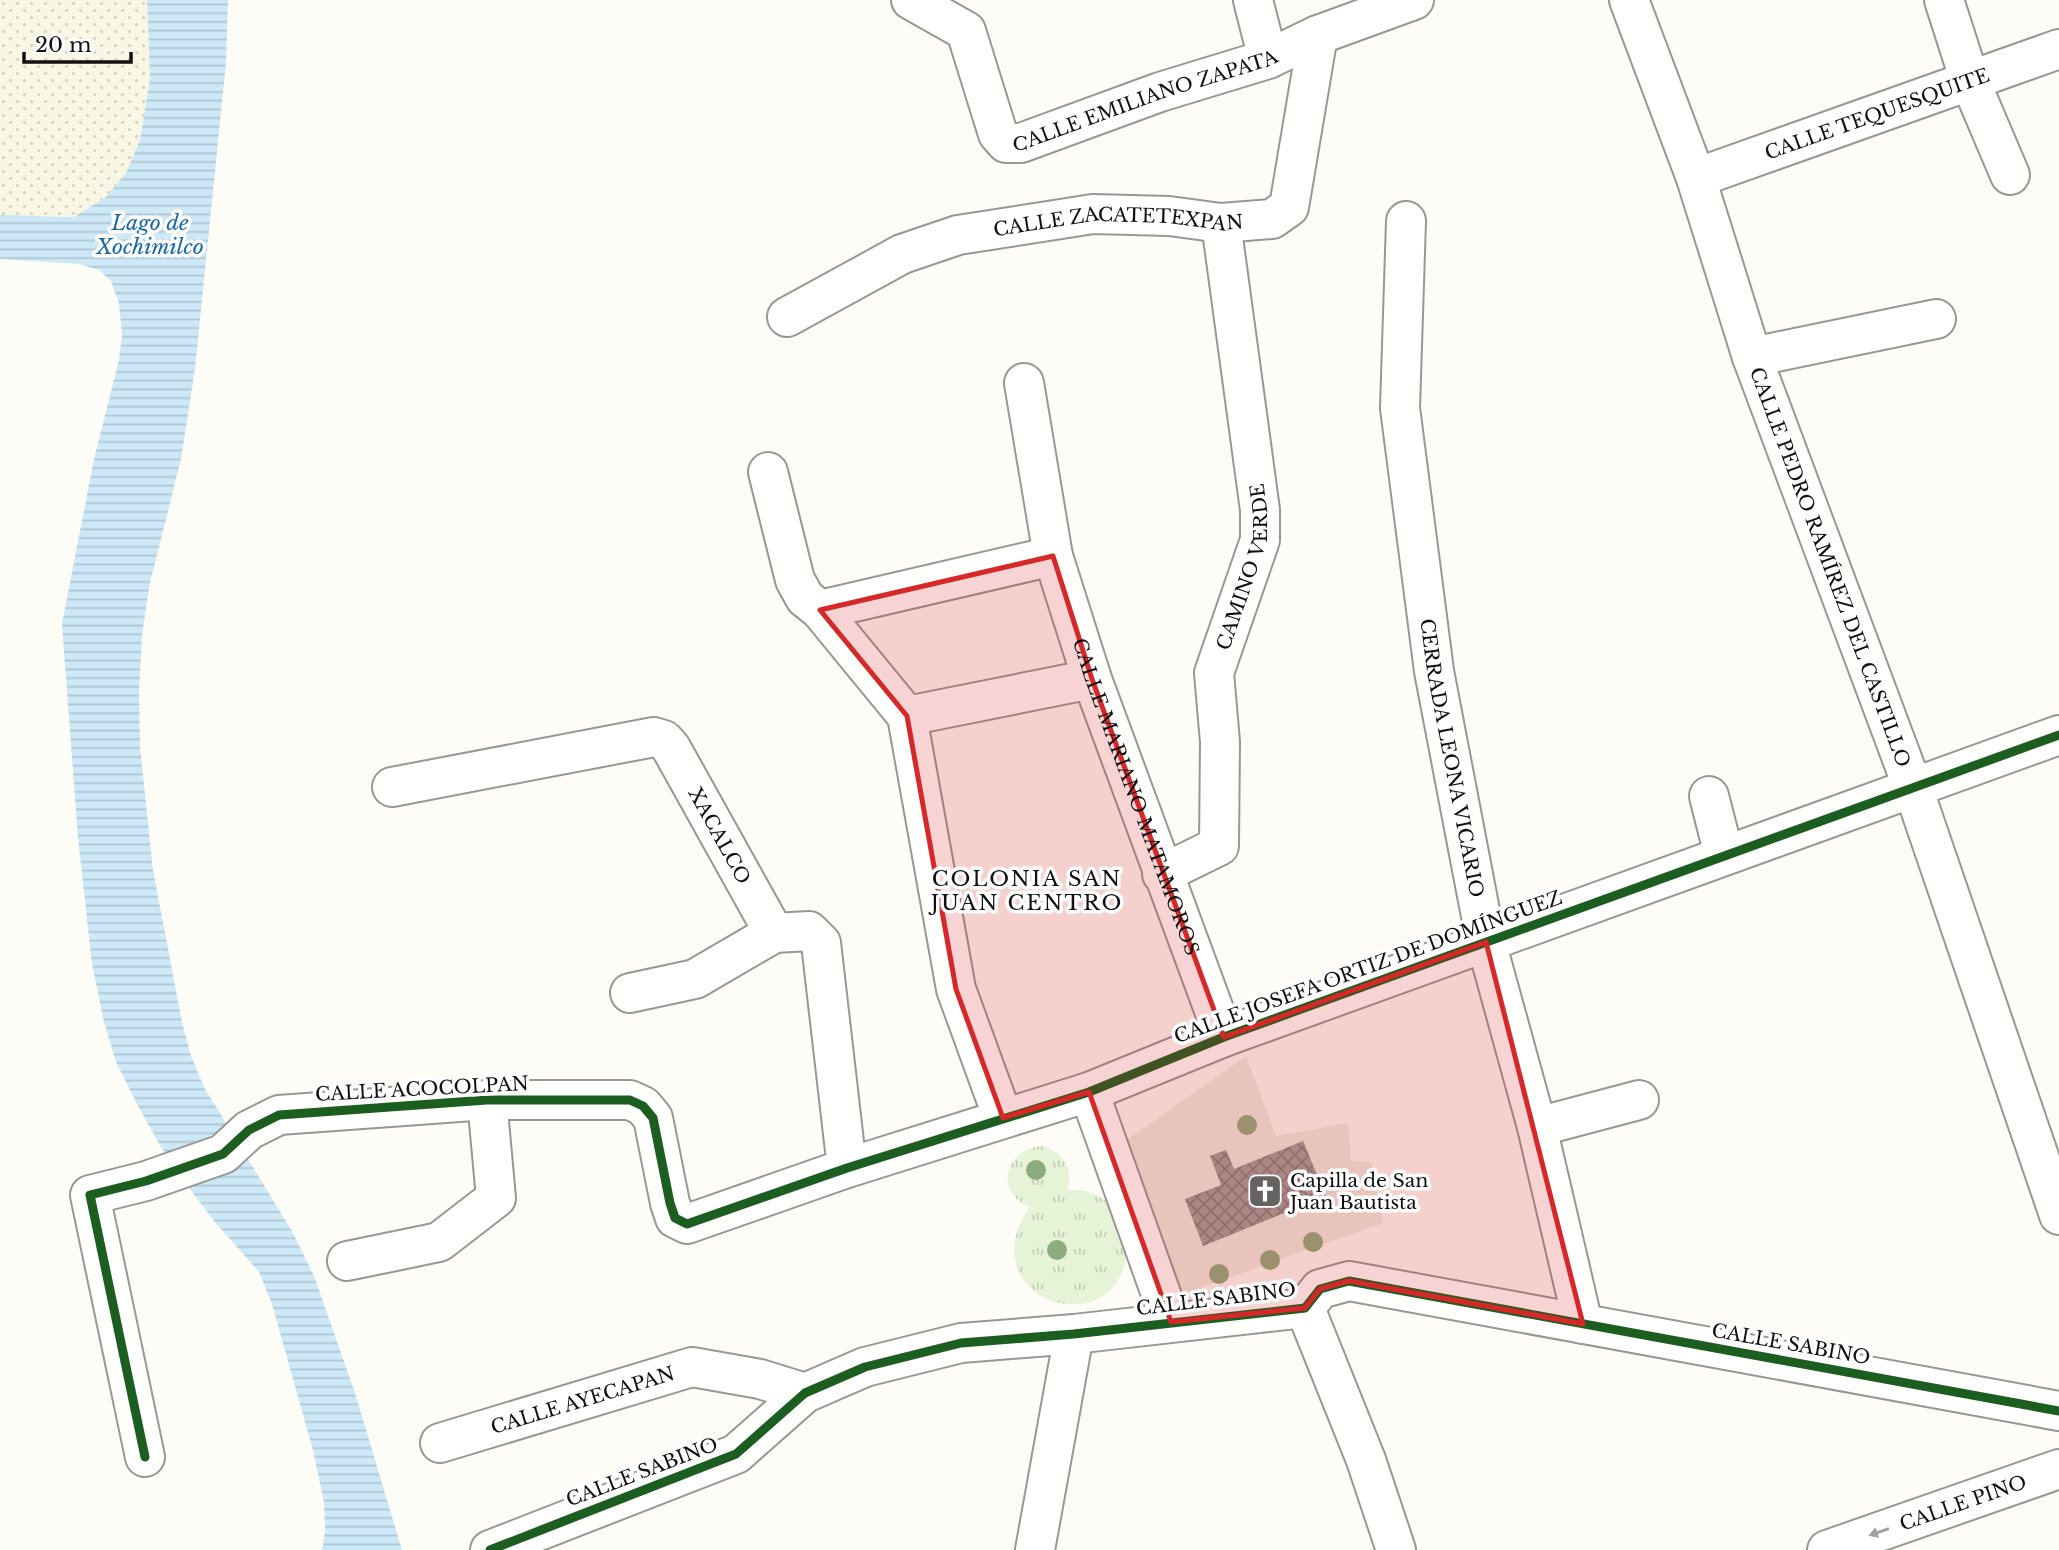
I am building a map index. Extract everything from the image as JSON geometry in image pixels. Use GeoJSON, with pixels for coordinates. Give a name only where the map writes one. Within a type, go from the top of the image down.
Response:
{"type":"FeatureCollection","features":[{"type":"Feature","properties":{"kind":"street","name":"CALLE EMILIANO ZAPATA"},"geometry":{"type":"LineString","coordinates":[[911,0],[966,31],[998,134],[1006,143],[1021,143],[1160,92],[1269,59],[1318,35],[1414,0]]}},
{"type":"Feature","properties":{"kind":"street"},"geometry":{"type":"LineString","coordinates":[[1253,0],[1269,59]]}},
{"type":"Feature","properties":{"kind":"street","name":"CALLE PEDRO RAMÍREZ DEL CASTILLO"},"geometry":{"type":"LineString","coordinates":[[1629,0],[1696,178],[1752,357],[1913,788],[2059,1215]]}},
{"type":"Feature","properties":{"kind":"street"},"geometry":{"type":"LineString","coordinates":[[1944,0],[1970,81],[2010,175]]}},
{"type":"Feature","properties":{"kind":"street","name":"CALLE ZACATETEXPAN"},"geometry":{"type":"LineString","coordinates":[[787,317],[902,254],[958,235],[1093,214],[1169,216],[1221,223],[1272,219],[1289,207],[1318,35]]}},
{"type":"Feature","properties":{"kind":"street","name":"CALLE TEQUESQUITE"},"geometry":{"type":"LineString","coordinates":[[1696,178],[2059,49]]}},
{"type":"Feature","properties":{"kind":"street","name":"CERRADA LEONA VICARIO"},"geometry":{"type":"LineString","coordinates":[[1406,221],[1400,408],[1434,670],[1486,942],[1537,1127],[1583,1324]]}},
{"type":"Feature","properties":{"kind":"street","name":"CAMINO VERDE"},"geometry":{"type":"LineString","coordinates":[[1162,874],[1219,846],[1220,742],[1214,673],[1260,540],[1260,510],[1221,223]]}},
{"type":"Feature","properties":{"kind":"street"},"geometry":{"type":"LineString","coordinates":[[1752,357],[1936,319]]}},
{"type":"Feature","properties":{"kind":"street","name":"CALLE MARIANO MATAMOROS"},"geometry":{"type":"LineString","coordinates":[[1024,383],[1053,556],[1092,679],[1224,1037]]}},
{"type":"Feature","properties":{"kind":"street"},"geometry":{"type":"LineString","coordinates":[[768,472],[795,580],[805,598],[820,610],[907,716],[956,989],[1003,1118]]}},
{"type":"Feature","properties":{"kind":"street"},"geometry":{"type":"LineString","coordinates":[[820,610],[1053,556]]}},
{"type":"Feature","properties":{"kind":"street"},"geometry":{"type":"LineString","coordinates":[[907,716],[1092,679]]}},
{"type":"Feature","properties":{"kind":"street","name":"CALLE JOSEFA ORTIZ DE DOMÍNGUEZ"},"geometry":{"type":"LineString","coordinates":[[687,1224],[847,1168],[1089,1093],[1224,1037],[2059,735]]}},
{"type":"Feature","properties":{"kind":"street","name":"XACALCO"},"geometry":{"type":"LineString","coordinates":[[392,787],[654,737],[663,740],[671,748],[774,933]]}},
{"type":"Feature","properties":{"kind":"street"},"geometry":{"type":"LineString","coordinates":[[1710,796],[1724,855]]}},
{"type":"Feature","properties":{"kind":"street"},"geometry":{"type":"LineString","coordinates":[[629,993],[695,979],[774,933],[809,931],[821,943],[847,1168]]}},
{"type":"Feature","properties":{"kind":"street"},"geometry":{"type":"LineString","coordinates":[[1089,1093],[1171,1322]]}},
{"type":"Feature","properties":{"kind":"street"},"geometry":{"type":"LineString","coordinates":[[347,1261],[439,1242],[496,1198],[487,1100]]}},
{"type":"Feature","properties":{"kind":"street","name":"CALLE ACOCOLPAN"},"geometry":{"type":"LineString","coordinates":[[145,1457],[90,1195],[146,1181],[223,1154],[249,1130],[279,1115],[487,1100],[630,1100],[643,1106],[653,1118],[670,1203],[675,1217],[687,1224]]}},
{"type":"Feature","properties":{"kind":"street"},"geometry":{"type":"LineString","coordinates":[[1537,1127],[1639,1100]]}},
{"type":"Feature","properties":{"kind":"street","name":"CALLE SABINO"},"geometry":{"type":"LineString","coordinates":[[490,1550],[736,1454],[805,1393],[865,1367],[961,1343],[1074,1335],[1305,1308],[1320,1289],[1349,1281],[2059,1411]]}},
{"type":"Feature","properties":{"kind":"street"},"geometry":{"type":"LineString","coordinates":[[1305,1308],[1366,1460],[1396,1550]]}},
{"type":"Feature","properties":{"kind":"street"},"geometry":{"type":"LineString","coordinates":[[1035,1550],[1074,1335]]}},
{"type":"Feature","properties":{"kind":"street","name":"CALLE AYECAPAN"},"geometry":{"type":"LineString","coordinates":[[440,1443],[692,1367],[760,1379],[805,1393]]}},
{"type":"Feature","properties":{"kind":"street","name":"CALLE PINO"},"geometry":{"type":"LineString","coordinates":[[1827,1550],[2059,1469]]}},
{"type":"Feature","properties":{"kind":"highlighted area"},"geometry":{"type":"Polygon","coordinates":[[[1053,556],[1092,679],[1224,1037],[1486,942],[1583,1324],[1349,1281],[1320,1289],[1305,1308],[1171,1322],[1089,1092],[1003,1118],[956,989],[907,716],[820,610],[1053,556]]]}},
{"type":"Feature","properties":{"kind":"shaded area"},"geometry":{"type":"Polygon","coordinates":[[[0,0],[147,0],[150,79],[140,140],[126,173],[106,197],[75,217],[0,215],[0,0]]]}},
{"type":"Feature","properties":{"kind":"shaded area"},"geometry":{"type":"Polygon","coordinates":[[[1246,1056],[1276,1136],[1348,1123],[1351,1161],[1371,1162],[1383,1223],[1186,1293],[1178,1289],[1124,1142],[1246,1056]]]}},
{"type":"Feature","properties":{"kind":"green space"},"geometry":{"type":"Polygon","coordinates":[[[1041,1146],[1061,1156],[1065,1162],[1069,1175],[1067,1190],[1094,1194],[1113,1208],[1124,1229],[1127,1252],[1121,1275],[1107,1293],[1085,1303],[1055,1302],[1044,1298],[1025,1282],[1016,1263],[1016,1238],[1030,1207],[1019,1201],[1011,1192],[1008,1173],[1019,1155],[1028,1149],[1041,1146]]]}},
{"type":"Feature","properties":{"kind":"water","name":"Lago de Xochimilco"},"geometry":{"type":"Polygon","coordinates":[[[147,0],[228,0],[226,63],[195,369],[181,459],[149,587],[142,636],[140,747],[153,870],[191,1056],[204,1087],[293,1233],[314,1276],[355,1393],[402,1550],[322,1550],[325,1532],[324,1502],[313,1450],[272,1304],[259,1272],[190,1189],[161,1147],[137,1104],[116,1062],[104,1022],[92,964],[78,838],[62,624],[94,459],[119,360],[122,334],[119,303],[111,281],[99,270],[79,264],[0,259],[0,215],[74,217],[106,197],[126,173],[140,140],[150,79],[147,0]]]}},
{"type":"Feature","properties":{"kind":"building","name":"Capilla de San Juan Bautista"},"geometry":{"type":"Polygon","coordinates":[[[1303,1141],[1326,1196],[1203,1246],[1185,1199],[1221,1185],[1210,1156],[1226,1150],[1234,1169],[1303,1141]]]}},
{"type":"Feature","properties":{"kind":"cycle path"},"geometry":{"type":"LineString","coordinates":[[145,1457],[90,1195],[146,1181],[223,1154],[249,1130],[279,1115],[487,1100],[630,1100],[643,1106],[653,1118],[670,1203],[675,1218],[687,1224],[847,1168],[1089,1092],[1224,1037],[2059,735]]}},
{"type":"Feature","properties":{"kind":"cycle path"},"geometry":{"type":"LineString","coordinates":[[490,1550],[736,1454],[805,1393],[865,1367],[961,1343],[1074,1334],[1305,1308],[1320,1289],[1349,1281],[2059,1411]]}},
{"type":"Feature","properties":{"kind":"place","name":"Capilla de San Juan Bautista"},"geometry":{"type":"Point","coordinates":[1265,1191]}},
{"type":"Feature","properties":{"kind":"district","name":"COLONIA SAN JUAN CENTRO"},"geometry":{"type":"Point","coordinates":[1027,891]}}]}
